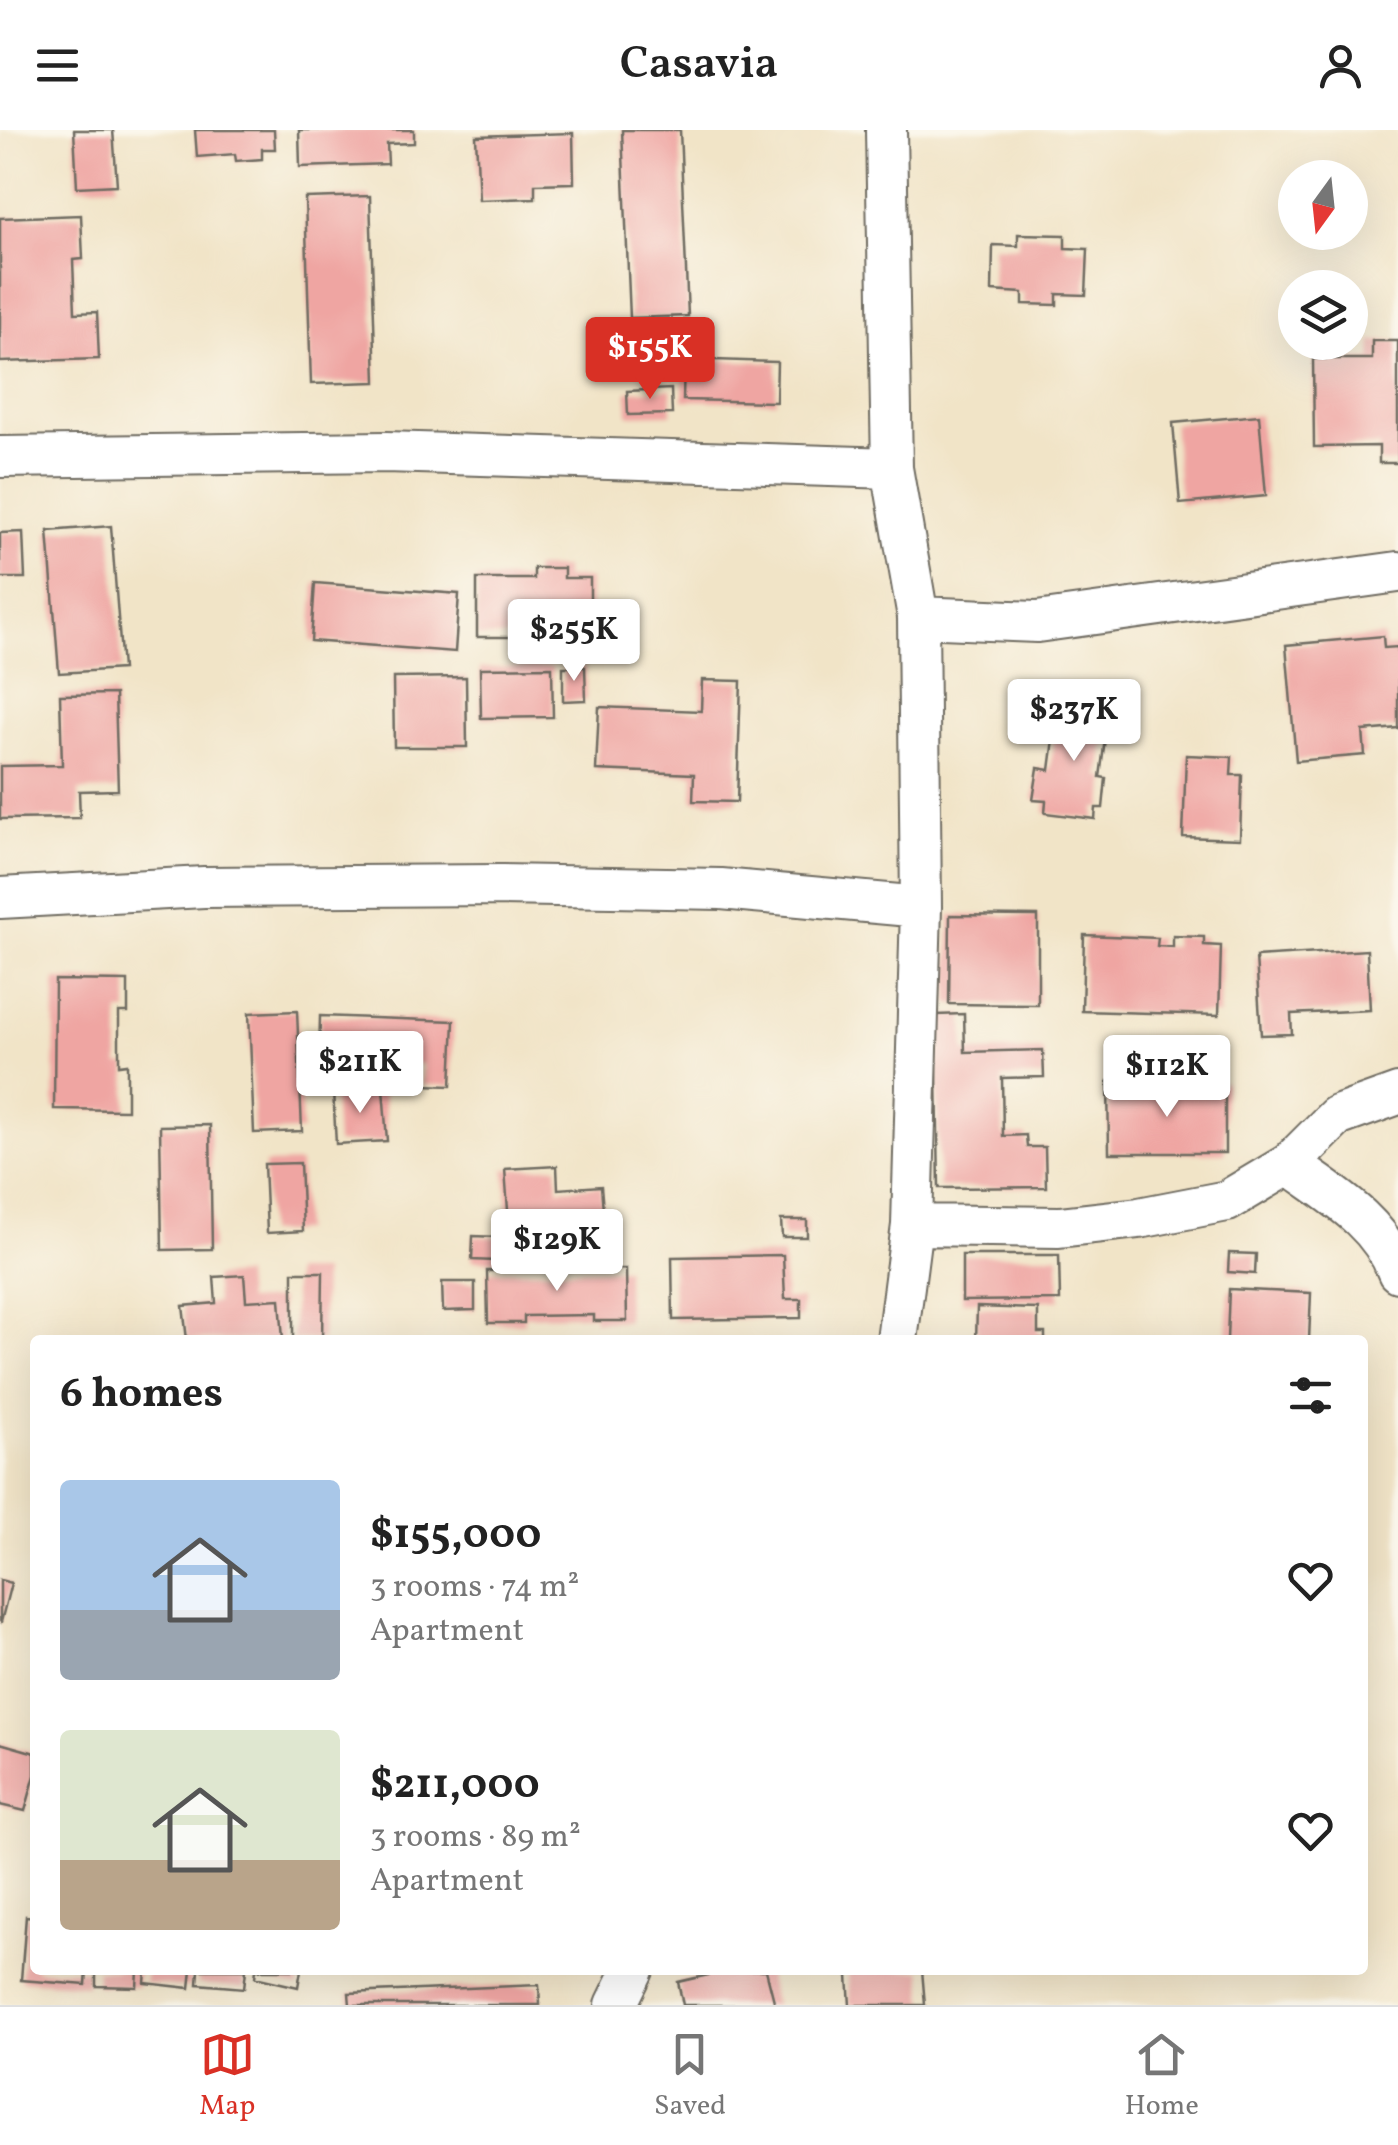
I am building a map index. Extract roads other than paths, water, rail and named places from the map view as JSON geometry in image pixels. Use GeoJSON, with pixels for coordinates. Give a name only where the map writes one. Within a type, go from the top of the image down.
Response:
{"type":"FeatureCollection","features":[{"type":"Feature","properties":{"kind":"street"},"geometry":{"type":"LineString","coordinates":[[886,130],[892,468],[918,617],[920,907],[912,1224],[898,1335]]}},
{"type":"Feature","properties":{"kind":"street"},"geometry":{"type":"LineString","coordinates":[[0,456],[386,452],[892,468]]}},
{"type":"Feature","properties":{"kind":"street"},"geometry":{"type":"LineString","coordinates":[[918,617],[1037,622],[1398,572]]}},
{"type":"Feature","properties":{"kind":"street"},"geometry":{"type":"LineString","coordinates":[[0,898],[204,886],[500,885],[721,889],[920,907]]}},
{"type":"Feature","properties":{"kind":"street"},"geometry":{"type":"LineString","coordinates":[[912,1224],[1059,1227],[1139,1218],[1227,1201],[1289,1164],[1337,1116],[1398,1094]]}},
{"type":"Feature","properties":{"kind":"street"},"geometry":{"type":"LineString","coordinates":[[1289,1164],[1368,1222],[1388,1244],[1398,1272]]}},
{"type":"Feature","properties":{"kind":"street"},"geometry":{"type":"LineString","coordinates":[[616,2005],[631,1975]]}}]}
